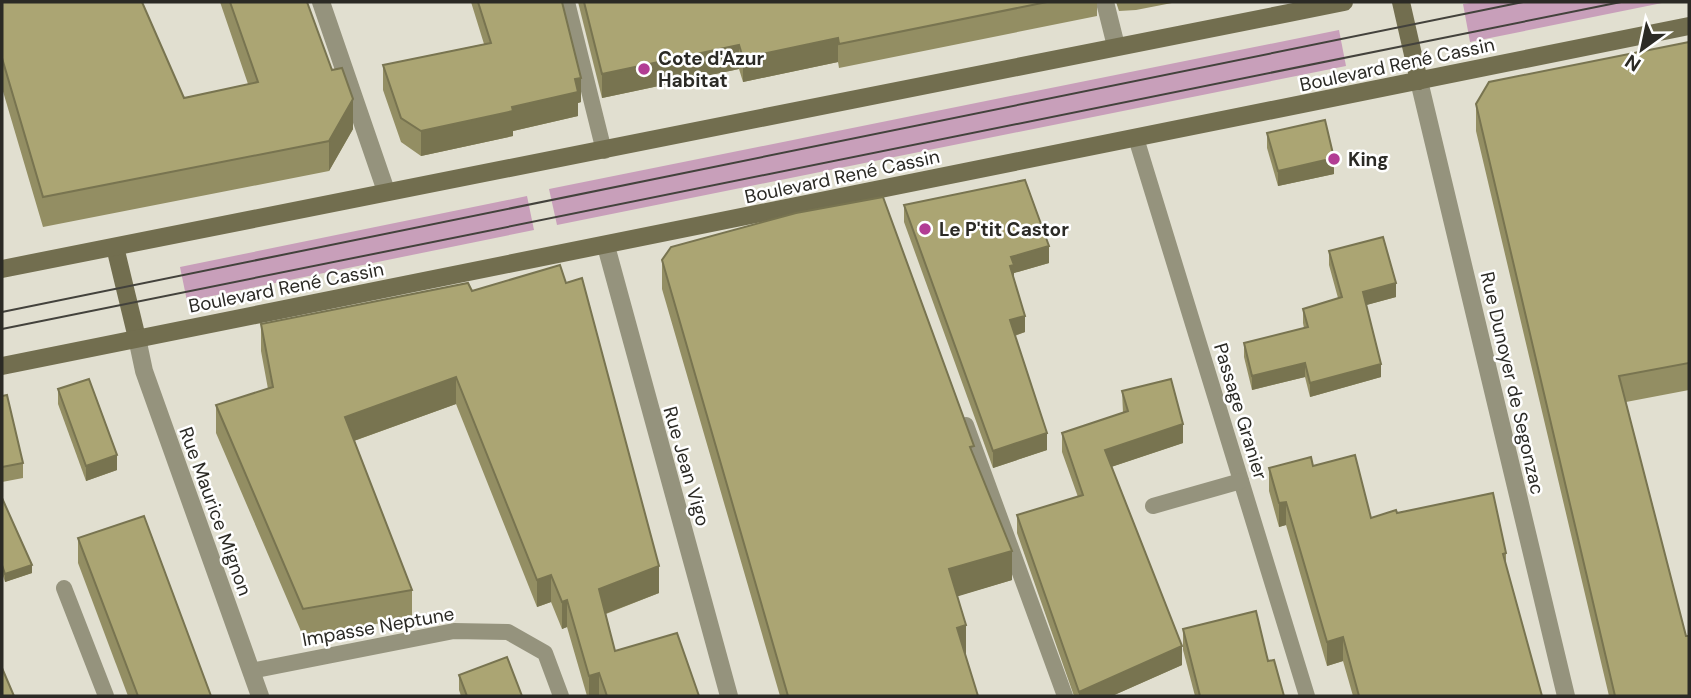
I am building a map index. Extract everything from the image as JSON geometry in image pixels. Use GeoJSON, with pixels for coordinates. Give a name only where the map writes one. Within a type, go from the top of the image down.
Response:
{"type":"FeatureCollection","features":[{"type":"Feature","properties":{"kind":"main road"},"geometry":{"type":"LineString","coordinates":[[2,268],[386,191],[604,151],[1344,2]]}},
{"type":"Feature","properties":{"kind":"main road"},"geometry":{"type":"LineString","coordinates":[[1401,2],[1419,80]]}},
{"type":"Feature","properties":{"kind":"main road","name":"Boulevard René Cassin"},"geometry":{"type":"LineString","coordinates":[[2,366],[1689,26]]}},
{"type":"Feature","properties":{"kind":"main road"},"geometry":{"type":"LineString","coordinates":[[115,247],[138,338]]}},
{"type":"Feature","properties":{"kind":"street"},"geometry":{"type":"LineString","coordinates":[[321,2],[386,191]]}},
{"type":"Feature","properties":{"kind":"street"},"geometry":{"type":"LineString","coordinates":[[1105,2],[1116,46]]}},
{"type":"Feature","properties":{"kind":"street","name":"Rue Dunoyer de Segonzac"},"geometry":{"type":"LineString","coordinates":[[1419,80],[1566,696]]}},
{"type":"Feature","properties":{"kind":"street","name":"Rue Jean Vigo"},"geometry":{"type":"LineString","coordinates":[[606,246],[729,696]]}},
{"type":"Feature","properties":{"kind":"street","name":"Rue Maurice Mignon"},"geometry":{"type":"LineString","coordinates":[[138,338],[144,371],[260,696]]}},
{"type":"Feature","properties":{"kind":"lane"},"geometry":{"type":"LineString","coordinates":[[568,2],[604,151]]}},
{"type":"Feature","properties":{"kind":"lane","name":"Passage Granier"},"geometry":{"type":"LineString","coordinates":[[1136,138],[1307,696]]}},
{"type":"Feature","properties":{"kind":"lane"},"geometry":{"type":"LineString","coordinates":[[881,189],[887,209]]}},
{"type":"Feature","properties":{"kind":"lane"},"geometry":{"type":"LineString","coordinates":[[962,414],[1065,696]]}},
{"type":"Feature","properties":{"kind":"lane"},"geometry":{"type":"LineString","coordinates":[[1153,506],[1241,481]]}},
{"type":"Feature","properties":{"kind":"lane"},"geometry":{"type":"LineString","coordinates":[[64,588],[106,696]]}},
{"type":"Feature","properties":{"kind":"lane","name":"Impasse Neptune"},"geometry":{"type":"LineString","coordinates":[[251,671],[454,631],[508,632],[545,653],[561,696]]}},
{"type":"Feature","properties":{"kind":"shaded area"},"geometry":{"type":"Polygon","coordinates":[[[1667,2],[1470,42],[1463,4],[1667,2]]]}},
{"type":"Feature","properties":{"kind":"shaded area"},"geometry":{"type":"Polygon","coordinates":[[[1339,30],[1346,66],[557,225],[549,189],[1339,30]]]}},
{"type":"Feature","properties":{"kind":"shaded area"},"geometry":{"type":"Polygon","coordinates":[[[527,196],[534,230],[187,301],[180,267],[527,196]]]}},
{"type":"Feature","properties":{"kind":"building"},"geometry":{"type":"Polygon","coordinates":[[[2,2],[142,2],[184,98],[258,82],[230,2],[307,2],[332,70],[342,68],[353,99],[329,141],[43,197],[2,58],[2,2]]]}},
{"type":"Feature","properties":{"kind":"building"},"geometry":{"type":"Polygon","coordinates":[[[478,2],[562,2],[581,78],[575,79],[578,92],[512,107],[513,111],[421,131],[401,118],[383,65],[491,43],[478,2]]]}},
{"type":"Feature","properties":{"kind":"building"},"geometry":{"type":"Polygon","coordinates":[[[584,2],[1047,2],[839,44],[838,38],[743,58],[739,45],[602,74],[584,2]]]}},
{"type":"Feature","properties":{"kind":"building"},"geometry":{"type":"Polygon","coordinates":[[[1689,42],[1689,363],[1619,376],[1686,636],[1689,636],[1689,696],[1615,696],[1476,104],[1489,82],[1689,42]]]}},
{"type":"Feature","properties":{"kind":"building"},"geometry":{"type":"Polygon","coordinates":[[[1325,120],[1334,158],[1278,171],[1267,133],[1325,120]]]}},
{"type":"Feature","properties":{"kind":"building"},"geometry":{"type":"Polygon","coordinates":[[[1025,180],[1049,246],[1011,257],[1014,265],[1010,266],[1025,316],[1010,320],[1047,433],[993,451],[904,205],[1025,180]]]}},
{"type":"Feature","properties":{"kind":"building"},"geometry":{"type":"Polygon","coordinates":[[[883,197],[974,446],[970,447],[1012,551],[949,569],[966,625],[957,628],[978,696],[788,696],[662,260],[671,247],[796,213],[883,197]]]}},
{"type":"Feature","properties":{"kind":"building"},"geometry":{"type":"Polygon","coordinates":[[[1383,237],[1396,283],[1363,292],[1381,364],[1310,383],[1305,363],[1252,376],[1244,343],[1308,327],[1303,309],[1342,297],[1329,251],[1383,237]]]}},
{"type":"Feature","properties":{"kind":"building"},"geometry":{"type":"Polygon","coordinates":[[[560,265],[566,283],[582,278],[659,566],[599,589],[615,651],[677,633],[699,696],[607,696],[599,673],[589,676],[567,600],[562,602],[551,575],[537,580],[456,377],[345,417],[412,590],[303,609],[216,405],[273,387],[261,324],[468,283],[472,291],[560,265]]]}},
{"type":"Feature","properties":{"kind":"building"},"geometry":{"type":"Polygon","coordinates":[[[89,379],[117,455],[86,466],[58,389],[89,379]]]}},
{"type":"Feature","properties":{"kind":"building"},"geometry":{"type":"Polygon","coordinates":[[[1171,379],[1183,424],[1105,450],[1182,646],[1079,692],[1017,515],[1083,495],[1062,433],[1128,411],[1122,391],[1171,379]]]}},
{"type":"Feature","properties":{"kind":"building"},"geometry":{"type":"Polygon","coordinates":[[[7,395],[23,463],[2,467],[2,396],[7,395]]]}},
{"type":"Feature","properties":{"kind":"building"},"geometry":{"type":"Polygon","coordinates":[[[1355,455],[1371,518],[1396,510],[1397,513],[1493,493],[1506,553],[1503,554],[1542,696],[1359,696],[1343,637],[1327,642],[1286,502],[1279,503],[1269,468],[1311,457],[1313,466],[1355,455]]]}},
{"type":"Feature","properties":{"kind":"building"},"geometry":{"type":"Polygon","coordinates":[[[2,498],[32,565],[5,574],[2,565],[2,498]]]}},
{"type":"Feature","properties":{"kind":"building"},"geometry":{"type":"Polygon","coordinates":[[[144,516],[211,696],[138,696],[78,538],[144,516]]]}},
{"type":"Feature","properties":{"kind":"building"},"geometry":{"type":"Polygon","coordinates":[[[1256,611],[1268,661],[1274,660],[1284,696],[1200,696],[1183,629],[1256,611]]]}},
{"type":"Feature","properties":{"kind":"building"},"geometry":{"type":"Polygon","coordinates":[[[507,657],[522,696],[467,696],[459,675],[507,657]]]}},
{"type":"Feature","properties":{"kind":"building"},"geometry":{"type":"Polygon","coordinates":[[[2,668],[14,696],[2,696],[2,668]]]}},
{"type":"Feature","properties":{"kind":"tram line"},"geometry":{"type":"LineString","coordinates":[[2,312],[1523,2]]}},
{"type":"Feature","properties":{"kind":"tram line"},"geometry":{"type":"LineString","coordinates":[[2,329],[1621,2]]}},
{"type":"Feature","properties":{"kind":"place","name":"Cote d'Azur Habitat"},"geometry":{"type":"Point","coordinates":[644,69]}},
{"type":"Feature","properties":{"kind":"place","name":"King"},"geometry":{"type":"Point","coordinates":[1334,159]}},
{"type":"Feature","properties":{"kind":"place","name":"Le P'tit Castor"},"geometry":{"type":"Point","coordinates":[925,229]}}]}
